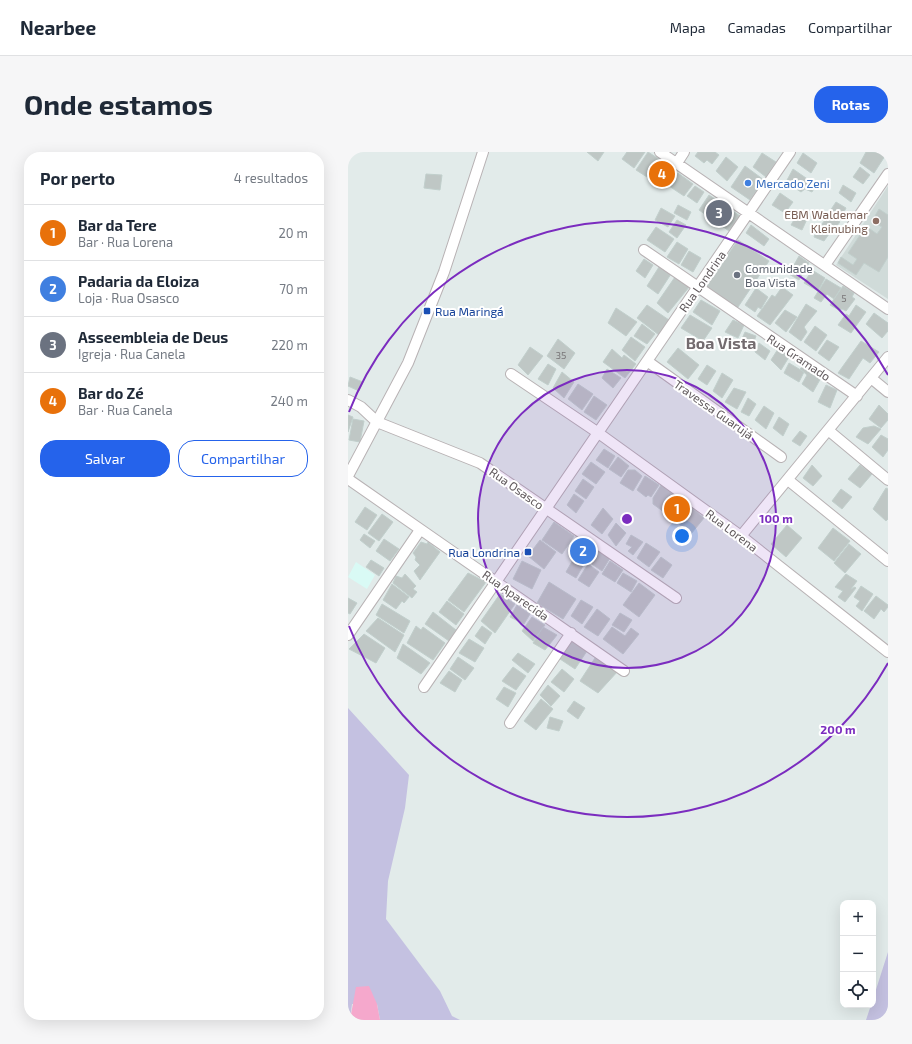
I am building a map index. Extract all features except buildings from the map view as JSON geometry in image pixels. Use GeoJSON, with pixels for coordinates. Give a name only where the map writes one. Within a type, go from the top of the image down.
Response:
{"type":"FeatureCollection","features":[{"type":"Feature","properties":{"kind":"street"},"geometry":{"type":"LineString","coordinates":[[348,476],[408,364],[444,272],[483,152]]}},
{"type":"Feature","properties":{"kind":"street"},"geometry":{"type":"LineString","coordinates":[[660,152],[888,309]]}},
{"type":"Feature","properties":{"kind":"street"},"geometry":{"type":"LineString","coordinates":[[676,163],[684,152]]}},
{"type":"Feature","properties":{"kind":"street","name":"Rua Londrina"},"geometry":{"type":"LineString","coordinates":[[424,687],[545,508],[698,288],[790,152]]}},
{"type":"Feature","properties":{"kind":"street"},"geometry":{"type":"LineString","coordinates":[[826,265],[888,174]]}},
{"type":"Feature","properties":{"kind":"street","name":"Rua Gramado"},"geometry":{"type":"LineString","coordinates":[[644,250],[857,396]]}},
{"type":"Feature","properties":{"kind":"street"},"geometry":{"type":"LineString","coordinates":[[741,536],[888,357]]}},
{"type":"Feature","properties":{"kind":"street","name":"Travessa Guarujá"},"geometry":{"type":"LineString","coordinates":[[647,361],[782,457]]}},
{"type":"Feature","properties":{"kind":"street","name":"Rua Lorena"},"geometry":{"type":"LineString","coordinates":[[511,374],[597,432],[741,536],[888,652]]}},
{"type":"Feature","properties":{"kind":"street"},"geometry":{"type":"LineString","coordinates":[[871,378],[888,392]]}},
{"type":"Feature","properties":{"kind":"street","name":"Rua Osasco"},"geometry":{"type":"LineString","coordinates":[[348,400],[361,407],[377,422],[480,463],[676,598]]}},
{"type":"Feature","properties":{"kind":"street"},"geometry":{"type":"LineString","coordinates":[[828,430],[888,480]]}},
{"type":"Feature","properties":{"kind":"street","name":"Rua Aparecida"},"geometry":{"type":"LineString","coordinates":[[348,479],[420,530],[496,580],[624,671]]}},
{"type":"Feature","properties":{"kind":"street"},"geometry":{"type":"LineString","coordinates":[[788,480],[888,561]]}},
{"type":"Feature","properties":{"kind":"street"},"geometry":{"type":"LineString","coordinates":[[348,635],[420,530]]}},
{"type":"Feature","properties":{"kind":"street"},"geometry":{"type":"LineString","coordinates":[[510,723],[571,633]]}},
{"type":"Feature","properties":{"kind":"shaded area","name":"EBM Waldemar Kleinubing"},"geometry":{"type":"Polygon","coordinates":[[[888,186],[888,299],[836,265],[888,186]]]}},
{"type":"Feature","properties":{"kind":"shaded area"},"geometry":{"type":"Polygon","coordinates":[[[356,562],[375,575],[367,589],[348,577],[356,562]]]}},
{"type":"Feature","properties":{"kind":"shaded area"},"geometry":{"type":"Polygon","coordinates":[[[348,708],[409,775],[405,808],[388,881],[386,919],[440,991],[452,1016],[460,1020],[380,1020],[377,1004],[352,1004],[350,1020],[348,1020],[348,708]]]}},
{"type":"Feature","properties":{"kind":"shaded area"},"geometry":{"type":"Polygon","coordinates":[[[888,952],[888,1020],[866,1020],[870,1008],[876,1008],[876,990],[888,952]]]}},
{"type":"Feature","properties":{"kind":"shaded area"},"geometry":{"type":"Polygon","coordinates":[[[369,986],[377,1004],[380,1020],[350,1020],[356,987],[369,986]]]}},
{"type":"Feature","properties":{"kind":"place","name":"Bar do Zé"},"geometry":{"type":"Point","coordinates":[662,174]}},
{"type":"Feature","properties":{"kind":"place","name":"Mercado Zeni"},"geometry":{"type":"Point","coordinates":[748,183]}},
{"type":"Feature","properties":{"kind":"place","name":"Asseembleia de Deus"},"geometry":{"type":"Point","coordinates":[719,213]}},
{"type":"Feature","properties":{"kind":"place","name":"EBM Waldemar Kleinubing"},"geometry":{"type":"Point","coordinates":[876,221]}},
{"type":"Feature","properties":{"kind":"place","name":"Comunidade Boa Vista"},"geometry":{"type":"Point","coordinates":[737,275]}},
{"type":"Feature","properties":{"kind":"place","name":"Rua Maringá"},"geometry":{"type":"Point","coordinates":[427,311]}},
{"type":"Feature","properties":{"kind":"place","name":"Bar da Tere"},"geometry":{"type":"Point","coordinates":[677,509]}},
{"type":"Feature","properties":{"kind":"place","name":"Padaria da Eloiza"},"geometry":{"type":"Point","coordinates":[583,551]}},
{"type":"Feature","properties":{"kind":"place","name":"Rua Londrina"},"geometry":{"type":"Point","coordinates":[528,552]}},
{"type":"Feature","properties":{"kind":"district","name":"Boa Vista"},"geometry":{"type":"Point","coordinates":[721,342]}}]}
